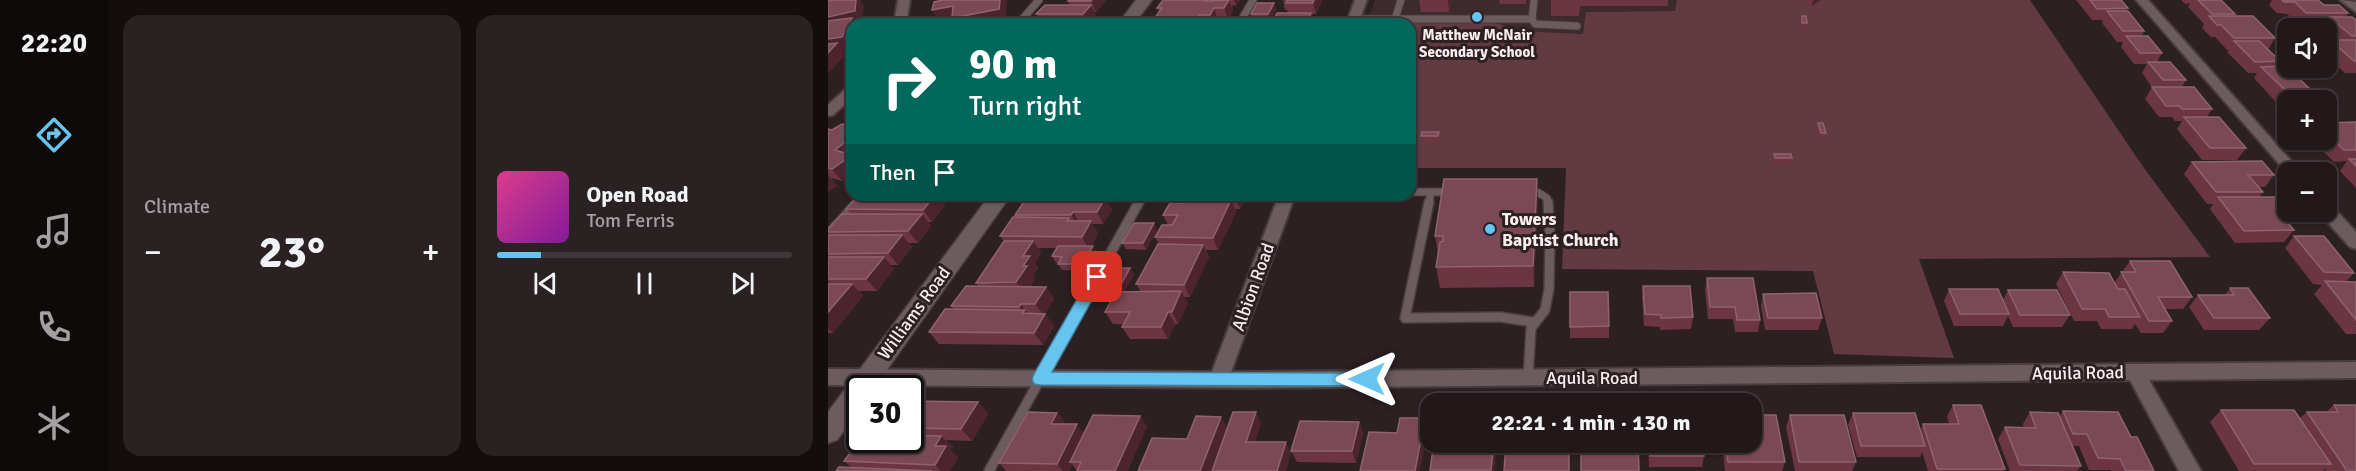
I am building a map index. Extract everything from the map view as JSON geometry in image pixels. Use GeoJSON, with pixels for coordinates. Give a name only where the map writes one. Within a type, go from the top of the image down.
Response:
{"type":"FeatureCollection","features":[{"type":"Feature","properties":{"kind":"street"},"geometry":{"type":"LineString","coordinates":[[901,18],[904,0]]}},
{"type":"Feature","properties":{"kind":"street"},"geometry":{"type":"LineString","coordinates":[[1130,18],[1144,0]]}},
{"type":"Feature","properties":{"kind":"street"},"geometry":{"type":"LineString","coordinates":[[1354,18],[1361,0]]}},
{"type":"Feature","properties":{"kind":"street"},"geometry":{"type":"LineString","coordinates":[[2142,0],[2285,162]]}},
{"type":"Feature","properties":{"kind":"street"},"geometry":{"type":"LineString","coordinates":[[2346,0],[2356,8]]}},
{"type":"Feature","properties":{"kind":"street"},"geometry":{"type":"LineString","coordinates":[[828,112],[846,96]]}},
{"type":"Feature","properties":{"kind":"street","name":"Williams Road"},"geometry":{"type":"LineString","coordinates":[[870,375],[997,201]]}},
{"type":"Feature","properties":{"kind":"street","name":"Albion Road"},"geometry":{"type":"LineString","coordinates":[[1219,379],[1285,201]]}},
{"type":"Feature","properties":{"kind":"street"},"geometry":{"type":"LineString","coordinates":[[2337,222],[2356,243]]}},
{"type":"Feature","properties":{"kind":"street","name":"Aquila Road"},"geometry":{"type":"LineString","coordinates":[[924,377],[1040,379],[1528,378],[2356,370]]}},
{"type":"Feature","properties":{"kind":"street"},"geometry":{"type":"LineString","coordinates":[[2136,372],[2190,471]]}},
{"type":"Feature","properties":{"kind":"street","name":"Aquila Road"},"geometry":{"type":"LineString","coordinates":[[828,377],[846,377]]}},
{"type":"Feature","properties":{"kind":"street","name":"Williams Road"},"geometry":{"type":"LineString","coordinates":[[828,432],[846,407]]}},
{"type":"Feature","properties":{"kind":"lane"},"geometry":{"type":"LineString","coordinates":[[1023,18],[1039,0]]}},
{"type":"Feature","properties":{"kind":"lane"},"geometry":{"type":"LineString","coordinates":[[1242,18],[1253,0]]}},
{"type":"Feature","properties":{"kind":"lane"},"geometry":{"type":"LineString","coordinates":[[1395,18],[1401,0]]}},
{"type":"Feature","properties":{"kind":"lane"},"geometry":{"type":"LineString","coordinates":[[1534,2],[1532,19],[1535,24],[1577,26]]}},
{"type":"Feature","properties":{"kind":"lane"},"geometry":{"type":"LineString","coordinates":[[1416,19],[1532,19]]}},
{"type":"Feature","properties":{"kind":"lane"},"geometry":{"type":"LineString","coordinates":[[1522,191],[1544,195],[1549,203],[1548,295],[1545,310],[1533,322],[1528,378]]}},
{"type":"Feature","properties":{"kind":"lane"},"geometry":{"type":"LineString","coordinates":[[1416,192],[1463,192]]}},
{"type":"Feature","properties":{"kind":"lane"},"geometry":{"type":"LineString","coordinates":[[1431,192],[1405,318],[1500,317],[1533,322]]}},
{"type":"Feature","properties":{"kind":"lane"},"geometry":{"type":"LineString","coordinates":[[828,235],[859,201]]}},
{"type":"Feature","properties":{"kind":"lane"},"geometry":{"type":"LineString","coordinates":[[989,471],[1140,201]]}},
{"type":"Feature","properties":{"kind":"shaded area","name":"Matthew McNair Secondary School"},"geometry":{"type":"Polygon","coordinates":[[[1375,0],[1677,0],[1675,11],[1586,12],[1584,34],[1511,28],[1490,21],[1416,22],[1416,18],[1368,18],[1375,0]]]}},
{"type":"Feature","properties":{"kind":"shaded area"},"geometry":{"type":"Polygon","coordinates":[[[1677,0],[2030,0],[2144,168],[2210,257],[1919,259],[1954,358],[1834,354],[1813,271],[1562,269],[1566,168],[1416,168],[1416,22],[1490,21],[1511,28],[1583,34],[1586,12],[1675,11],[1677,0]]]}},
{"type":"Feature","properties":{"kind":"building"},"geometry":{"type":"Polygon","coordinates":[[[856,0],[855,11],[828,17],[828,1],[856,0]]]}},
{"type":"Feature","properties":{"kind":"building"},"geometry":{"type":"Polygon","coordinates":[[[1000,0],[999,9],[952,18],[953,6],[932,10],[934,2],[1000,0]]]}},
{"type":"Feature","properties":{"kind":"building"},"geometry":{"type":"Polygon","coordinates":[[[1069,0],[1092,0],[1068,1],[1069,0]]]}},
{"type":"Feature","properties":{"kind":"building"},"geometry":{"type":"Polygon","coordinates":[[[1163,0],[1229,0],[1224,8],[1214,8],[1210,15],[1199,15],[1197,18],[1155,18],[1162,8],[1157,8],[1163,0]]]}},
{"type":"Feature","properties":{"kind":"building"},"geometry":{"type":"Polygon","coordinates":[[[1287,0],[1314,0],[1313,3],[1286,3],[1287,0]]]}},
{"type":"Feature","properties":{"kind":"building"},"geometry":{"type":"Polygon","coordinates":[[[2090,0],[2121,0],[2128,8],[2097,9],[2090,0]]]}},
{"type":"Feature","properties":{"kind":"building"},"geometry":{"type":"Polygon","coordinates":[[[2198,0],[2221,0],[2235,14],[2212,14],[2198,0]]]}},
{"type":"Feature","properties":{"kind":"building"},"geometry":{"type":"Polygon","coordinates":[[[2282,0],[2318,0],[2324,5],[2339,5],[2348,13],[2306,13],[2295,2],[2282,0]]]}},
{"type":"Feature","properties":{"kind":"building"},"geometry":{"type":"Polygon","coordinates":[[[1257,3],[1274,3],[1268,14],[1251,14],[1257,3]]]}},
{"type":"Feature","properties":{"kind":"building"},"geometry":{"type":"Polygon","coordinates":[[[1045,5],[1091,5],[1083,14],[1036,14],[1045,5]]]}},
{"type":"Feature","properties":{"kind":"building"},"geometry":{"type":"Polygon","coordinates":[[[2107,11],[2128,11],[2144,31],[2123,31],[2107,11]]]}},
{"type":"Feature","properties":{"kind":"building"},"geometry":{"type":"Polygon","coordinates":[[[1277,13],[1311,13],[1309,18],[1264,18],[1275,17],[1277,13]]]}},
{"type":"Feature","properties":{"kind":"building"},"geometry":{"type":"Polygon","coordinates":[[[1802,16],[1806,16],[1807,23],[1802,23],[1802,16]]]}},
{"type":"Feature","properties":{"kind":"building"},"geometry":{"type":"Polygon","coordinates":[[[2209,16],[2253,16],[2275,38],[2234,38],[2209,16]]]}},
{"type":"Feature","properties":{"kind":"building"},"geometry":{"type":"Polygon","coordinates":[[[1032,17],[1082,17],[1081,18],[1032,17]]]}},
{"type":"Feature","properties":{"kind":"building"},"geometry":{"type":"Polygon","coordinates":[[[2352,17],[2356,20],[2356,36],[2352,36],[2337,24],[2337,18],[2330,18],[2352,17]]]}},
{"type":"Feature","properties":{"kind":"building"},"geometry":{"type":"Polygon","coordinates":[[[846,19],[846,29],[842,37],[828,39],[828,21],[846,19]]]}},
{"type":"Feature","properties":{"kind":"building"},"geometry":{"type":"Polygon","coordinates":[[[2126,36],[2148,36],[2162,53],[2140,53],[2126,36]]]}},
{"type":"Feature","properties":{"kind":"building"},"geometry":{"type":"Polygon","coordinates":[[[2337,40],[2356,40],[2356,61],[2337,46],[2337,40]]]}},
{"type":"Feature","properties":{"kind":"building"},"geometry":{"type":"Polygon","coordinates":[[[2234,41],[2259,41],[2277,58],[2277,61],[2255,62],[2234,41]]]}},
{"type":"Feature","properties":{"kind":"building"},"geometry":{"type":"Polygon","coordinates":[[[837,43],[828,53],[828,44],[837,43]]]}},
{"type":"Feature","properties":{"kind":"building"},"geometry":{"type":"Polygon","coordinates":[[[2148,62],[2170,62],[2186,80],[2163,80],[2148,62]]]}},
{"type":"Feature","properties":{"kind":"building"},"geometry":{"type":"Polygon","coordinates":[[[2277,66],[2277,78],[2299,78],[2310,89],[2284,89],[2261,67],[2277,66]]]}},
{"type":"Feature","properties":{"kind":"building"},"geometry":{"type":"Polygon","coordinates":[[[2152,87],[2194,87],[2212,109],[2182,109],[2179,106],[2166,106],[2152,87]]]}},
{"type":"Feature","properties":{"kind":"building"},"geometry":{"type":"Polygon","coordinates":[[[2184,117],[2219,117],[2246,148],[2210,148],[2184,117]]]}},
{"type":"Feature","properties":{"kind":"building"},"geometry":{"type":"Polygon","coordinates":[[[2356,122],[2356,150],[2344,150],[2337,143],[2337,123],[2356,122]]]}},
{"type":"Feature","properties":{"kind":"building"},"geometry":{"type":"Polygon","coordinates":[[[1818,123],[1823,123],[1826,133],[1821,133],[1818,123]]]}},
{"type":"Feature","properties":{"kind":"building"},"geometry":{"type":"Polygon","coordinates":[[[842,124],[846,125],[846,142],[835,150],[846,153],[846,159],[832,169],[828,168],[828,129],[832,130],[842,124]]]}},
{"type":"Feature","properties":{"kind":"building"},"geometry":{"type":"Polygon","coordinates":[[[1422,132],[1439,132],[1438,136],[1421,136],[1422,132]]]}},
{"type":"Feature","properties":{"kind":"building"},"geometry":{"type":"Polygon","coordinates":[[[1774,154],[1791,154],[1792,158],[1775,158],[1774,154]]]}},
{"type":"Feature","properties":{"kind":"building"},"geometry":{"type":"Polygon","coordinates":[[[2349,159],[2356,159],[2356,166],[2349,159]]]}},
{"type":"Feature","properties":{"kind":"building"},"geometry":{"type":"Polygon","coordinates":[[[2262,161],[2274,175],[2248,175],[2263,192],[2216,192],[2192,162],[2262,161]]]}},
{"type":"Feature","properties":{"kind":"building","name":"Towers Baptist Church"},"geometry":{"type":"Polygon","coordinates":[[[1444,179],[1537,179],[1533,266],[1436,267],[1440,242],[1443,241],[1443,236],[1435,236],[1444,179]]]}},
{"type":"Feature","properties":{"kind":"building"},"geometry":{"type":"Polygon","coordinates":[[[2218,197],[2277,197],[2277,222],[2287,222],[2294,230],[2244,231],[2218,197]]]}},
{"type":"Feature","properties":{"kind":"building"},"geometry":{"type":"Polygon","coordinates":[[[853,201],[930,201],[923,210],[846,209],[853,201]]]}},
{"type":"Feature","properties":{"kind":"building"},"geometry":{"type":"Polygon","coordinates":[[[1024,201],[1104,201],[1097,212],[1073,212],[1071,215],[1015,215],[1024,201]]]}},
{"type":"Feature","properties":{"kind":"building"},"geometry":{"type":"Polygon","coordinates":[[[1186,201],[1231,201],[1213,238],[1155,237],[1162,225],[1172,225],[1178,215],[1163,215],[1170,203],[1185,203],[1186,201]]]}},
{"type":"Feature","properties":{"kind":"building"},"geometry":{"type":"Polygon","coordinates":[[[842,214],[922,214],[908,231],[828,232],[828,229],[842,214]]]}},
{"type":"Feature","properties":{"kind":"building"},"geometry":{"type":"Polygon","coordinates":[[[1013,217],[1069,218],[1067,221],[1091,221],[1082,237],[1000,236],[1013,217]]]}},
{"type":"Feature","properties":{"kind":"building"},"geometry":{"type":"Polygon","coordinates":[[[1134,223],[1154,223],[1143,243],[1122,243],[1134,223]]]}},
{"type":"Feature","properties":{"kind":"building"},"geometry":{"type":"Polygon","coordinates":[[[828,235],[902,235],[888,253],[828,254],[828,235]]]}},
{"type":"Feature","properties":{"kind":"building"},"geometry":{"type":"Polygon","coordinates":[[[2294,236],[2324,236],[2354,273],[2324,272],[2294,236]]]}},
{"type":"Feature","properties":{"kind":"building"},"geometry":{"type":"Polygon","coordinates":[[[1004,241],[1033,241],[1023,256],[1030,256],[1023,266],[1027,266],[1016,282],[976,283],[1004,241]]]}},
{"type":"Feature","properties":{"kind":"building"},"geometry":{"type":"Polygon","coordinates":[[[1158,244],[1203,245],[1184,285],[1136,284],[1158,244]]]}},
{"type":"Feature","properties":{"kind":"building"},"geometry":{"type":"Polygon","coordinates":[[[1058,246],[1093,246],[1082,264],[1058,264],[1062,257],[1052,256],[1058,246]]]}},
{"type":"Feature","properties":{"kind":"building"},"geometry":{"type":"Polygon","coordinates":[[[828,257],[884,257],[866,279],[828,279],[828,257]]]}},
{"type":"Feature","properties":{"kind":"building"},"geometry":{"type":"Polygon","coordinates":[[[2130,261],[2170,261],[2192,297],[2158,297],[2172,321],[2149,321],[2121,272],[2136,272],[2130,261]]]}},
{"type":"Feature","properties":{"kind":"building"},"geometry":{"type":"Polygon","coordinates":[[[1109,268],[1130,268],[1118,290],[1096,290],[1109,268]]]}},
{"type":"Feature","properties":{"kind":"building"},"geometry":{"type":"Polygon","coordinates":[[[2063,272],[2109,273],[2118,289],[2125,289],[2140,317],[2109,317],[2105,309],[2082,309],[2063,272]]]}},
{"type":"Feature","properties":{"kind":"building"},"geometry":{"type":"Polygon","coordinates":[[[1707,278],[1753,278],[1760,320],[1737,320],[1735,307],[1710,307],[1707,278]]]}},
{"type":"Feature","properties":{"kind":"building"},"geometry":{"type":"Polygon","coordinates":[[[2325,281],[2356,282],[2356,320],[2325,281]]]}},
{"type":"Feature","properties":{"kind":"building"},"geometry":{"type":"Polygon","coordinates":[[[828,284],[852,284],[828,312],[828,284]]]}},
{"type":"Feature","properties":{"kind":"building"},"geometry":{"type":"Polygon","coordinates":[[[966,286],[1046,287],[1035,304],[1021,304],[1019,307],[951,306],[966,286]]]}},
{"type":"Feature","properties":{"kind":"building"},"geometry":{"type":"Polygon","coordinates":[[[1643,286],[1690,286],[1693,317],[1661,318],[1661,315],[1645,314],[1643,286]]]}},
{"type":"Feature","properties":{"kind":"building"},"geometry":{"type":"Polygon","coordinates":[[[2230,288],[2248,288],[2270,318],[2214,318],[2198,295],[2234,295],[2230,288]]]}},
{"type":"Feature","properties":{"kind":"building"},"geometry":{"type":"Polygon","coordinates":[[[1949,289],[1998,289],[2009,314],[1960,314],[1949,289]]]}},
{"type":"Feature","properties":{"kind":"building"},"geometry":{"type":"Polygon","coordinates":[[[2008,290],[2057,290],[2070,315],[2020,315],[2008,290]]]}},
{"type":"Feature","properties":{"kind":"building"},"geometry":{"type":"Polygon","coordinates":[[[1181,291],[1172,312],[1168,312],[1161,327],[1122,327],[1130,312],[1105,312],[1116,292],[1181,291]]]}},
{"type":"Feature","properties":{"kind":"building"},"geometry":{"type":"Polygon","coordinates":[[[1570,292],[1608,292],[1609,326],[1570,327],[1570,292]]]}},
{"type":"Feature","properties":{"kind":"building"},"geometry":{"type":"Polygon","coordinates":[[[1816,293],[1822,318],[1768,318],[1763,294],[1816,293]]]}},
{"type":"Feature","properties":{"kind":"building"},"geometry":{"type":"Polygon","coordinates":[[[945,309],[1025,310],[1022,313],[1045,314],[1034,333],[929,332],[945,309]]]}},
{"type":"Feature","properties":{"kind":"building"},"geometry":{"type":"Polygon","coordinates":[[[924,401],[978,402],[961,429],[924,428],[924,401]]]}},
{"type":"Feature","properties":{"kind":"building"},"geometry":{"type":"Polygon","coordinates":[[[1953,405],[1981,405],[2005,469],[1937,469],[1923,424],[1959,424],[1953,405]]]}},
{"type":"Feature","properties":{"kind":"building"},"geometry":{"type":"Polygon","coordinates":[[[2334,405],[2356,405],[2356,471],[2347,471],[2307,412],[2338,412],[2334,405]]]}},
{"type":"Feature","properties":{"kind":"building"},"geometry":{"type":"Polygon","coordinates":[[[2221,410],[2294,410],[2331,464],[2254,464],[2221,410]]]}},
{"type":"Feature","properties":{"kind":"building"},"geometry":{"type":"Polygon","coordinates":[[[2063,411],[2118,412],[2131,437],[2137,437],[2154,471],[2126,471],[2120,459],[2098,458],[2087,434],[2073,434],[2063,411]]]}},
{"type":"Feature","properties":{"kind":"building"},"geometry":{"type":"Polygon","coordinates":[[[1028,412],[1057,413],[1051,424],[1077,424],[1057,464],[999,463],[1028,412]]]}},
{"type":"Feature","properties":{"kind":"building"},"geometry":{"type":"Polygon","coordinates":[[[1233,412],[1256,412],[1246,442],[1286,442],[1277,471],[1212,471],[1233,412]]]}},
{"type":"Feature","properties":{"kind":"building"},"geometry":{"type":"Polygon","coordinates":[[[2030,412],[2058,413],[2081,466],[2020,465],[2005,427],[2036,428],[2030,412]]]}},
{"type":"Feature","properties":{"kind":"building"},"geometry":{"type":"Polygon","coordinates":[[[1853,413],[1915,413],[1925,446],[1861,446],[1853,413]]]}},
{"type":"Feature","properties":{"kind":"building"},"geometry":{"type":"Polygon","coordinates":[[[1093,415],[1140,416],[1115,471],[1077,471],[1081,462],[1070,462],[1093,415]]]}},
{"type":"Feature","properties":{"kind":"building"},"geometry":{"type":"Polygon","coordinates":[[[1762,415],[1776,415],[1785,462],[1728,462],[1727,453],[1762,453],[1762,415]]]}},
{"type":"Feature","properties":{"kind":"building"},"geometry":{"type":"Polygon","coordinates":[[[1790,415],[1844,415],[1856,462],[1799,462],[1790,415]]]}},
{"type":"Feature","properties":{"kind":"building"},"geometry":{"type":"Polygon","coordinates":[[[1196,416],[1221,417],[1200,471],[1138,471],[1152,438],[1187,439],[1196,416]]]}},
{"type":"Feature","properties":{"kind":"building"},"geometry":{"type":"Polygon","coordinates":[[[1400,418],[1420,418],[1420,444],[1415,471],[1360,471],[1369,432],[1397,433],[1400,418]]]}},
{"type":"Feature","properties":{"kind":"building"},"geometry":{"type":"Polygon","coordinates":[[[1300,421],[1359,422],[1352,451],[1291,451],[1300,421]]]}},
{"type":"Feature","properties":{"kind":"building"},"geometry":{"type":"Polygon","coordinates":[[[924,435],[941,436],[935,446],[946,446],[935,465],[844,461],[850,453],[924,453],[924,435]]]}},
{"type":"Feature","properties":{"kind":"building"},"geometry":{"type":"Polygon","coordinates":[[[1432,453],[1493,453],[1491,470],[1430,470],[1432,453]]]}},
{"type":"Feature","properties":{"kind":"building"},"geometry":{"type":"Polygon","coordinates":[[[1505,453],[1569,453],[1569,471],[1504,471],[1505,453]]]}},
{"type":"Feature","properties":{"kind":"building"},"geometry":{"type":"Polygon","coordinates":[[[1581,453],[1638,453],[1639,471],[1581,471],[1581,453]]]}},
{"type":"Feature","properties":{"kind":"building"},"geometry":{"type":"Polygon","coordinates":[[[1650,453],[1704,453],[1704,456],[1650,456],[1650,453]]]}},
{"type":"Feature","properties":{"kind":"building"},"geometry":{"type":"Polygon","coordinates":[[[839,467],[932,471],[836,471],[839,467]]]}},
{"type":"Feature","properties":{"kind":"place","name":"Matthew McNair Secondary School"},"geometry":{"type":"Point","coordinates":[1477,17]}},
{"type":"Feature","properties":{"kind":"place","name":"Towers Baptist Church"},"geometry":{"type":"Point","coordinates":[1490,229]}},
{"type":"Feature","properties":{"kind":"route"},"geometry":{"type":"LineString","coordinates":[[1097,277],[1040,379],[1367,379]]}}]}
